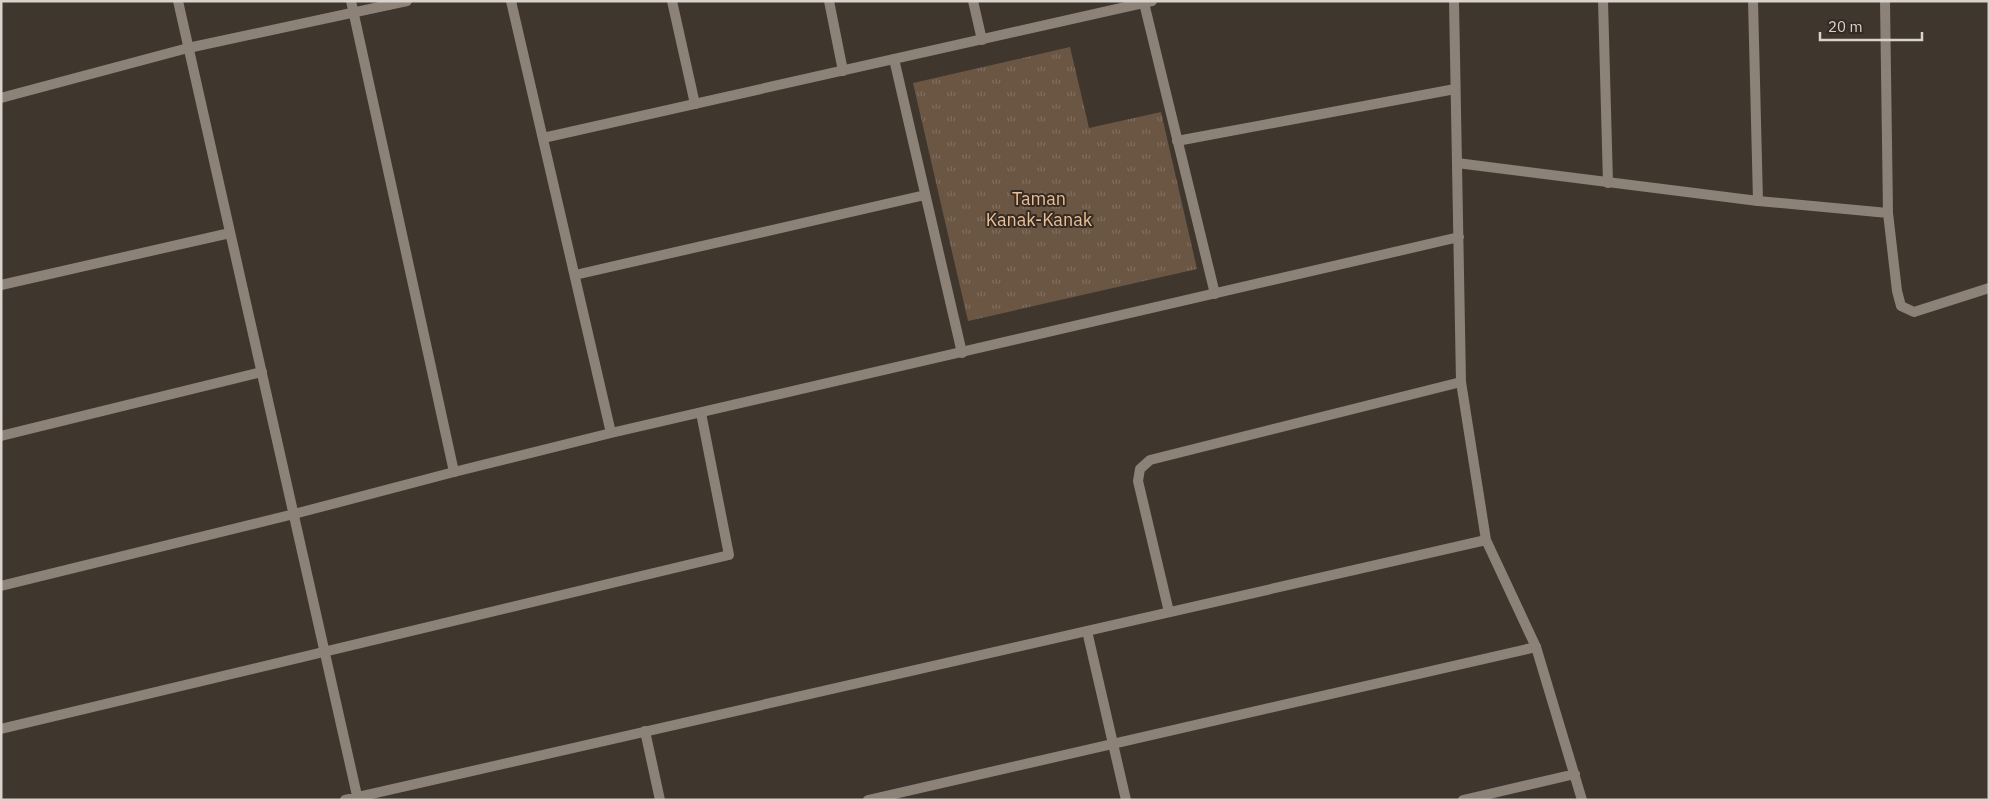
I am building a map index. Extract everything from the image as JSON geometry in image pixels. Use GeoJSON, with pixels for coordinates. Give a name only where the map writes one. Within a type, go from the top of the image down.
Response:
{"type":"FeatureCollection","features":[{"type":"Feature","properties":{"kind":"street"},"geometry":{"type":"LineString","coordinates":[[178,1],[358,798]]}},
{"type":"Feature","properties":{"kind":"street"},"geometry":{"type":"LineString","coordinates":[[351,1],[454,472]]}},
{"type":"Feature","properties":{"kind":"street"},"geometry":{"type":"LineString","coordinates":[[1,98],[188,48],[407,1]]}},
{"type":"Feature","properties":{"kind":"street"},"geometry":{"type":"LineString","coordinates":[[511,1],[611,433]]}},
{"type":"Feature","properties":{"kind":"street"},"geometry":{"type":"LineString","coordinates":[[672,1],[695,104]]}},
{"type":"Feature","properties":{"kind":"street"},"geometry":{"type":"LineString","coordinates":[[829,1],[843,71]]}},
{"type":"Feature","properties":{"kind":"street"},"geometry":{"type":"LineString","coordinates":[[973,1],[982,40]]}},
{"type":"Feature","properties":{"kind":"street"},"geometry":{"type":"LineString","coordinates":[[1454,1],[1454,89],[1461,382],[1486,540],[1536,647],[1582,800]]}},
{"type":"Feature","properties":{"kind":"street"},"geometry":{"type":"LineString","coordinates":[[1603,1],[1608,183]]}},
{"type":"Feature","properties":{"kind":"street"},"geometry":{"type":"LineString","coordinates":[[1753,1],[1758,201]]}},
{"type":"Feature","properties":{"kind":"street"},"geometry":{"type":"LineString","coordinates":[[1885,1],[1888,213],[1897,291],[1901,306],[1914,312],[1989,288]]}},
{"type":"Feature","properties":{"kind":"street"},"geometry":{"type":"LineString","coordinates":[[543,138],[982,40],[1121,5],[1148,2],[1178,141],[1215,294]]}},
{"type":"Feature","properties":{"kind":"street"},"geometry":{"type":"LineString","coordinates":[[894,59],[962,353]]}},
{"type":"Feature","properties":{"kind":"street"},"geometry":{"type":"LineString","coordinates":[[1178,141],[1454,89]]}},
{"type":"Feature","properties":{"kind":"street"},"geometry":{"type":"LineString","coordinates":[[1457,163],[1758,201],[1888,213]]}},
{"type":"Feature","properties":{"kind":"street"},"geometry":{"type":"LineString","coordinates":[[575,275],[925,195]]}},
{"type":"Feature","properties":{"kind":"street"},"geometry":{"type":"LineString","coordinates":[[1,286],[230,233]]}},
{"type":"Feature","properties":{"kind":"street"},"geometry":{"type":"LineString","coordinates":[[1,586],[611,433],[1458,237]]}},
{"type":"Feature","properties":{"kind":"street"},"geometry":{"type":"LineString","coordinates":[[1,436],[262,372]]}},
{"type":"Feature","properties":{"kind":"street"},"geometry":{"type":"LineString","coordinates":[[1170,612],[1138,481],[1140,469],[1150,460],[1461,382]]}},
{"type":"Feature","properties":{"kind":"street"},"geometry":{"type":"LineString","coordinates":[[1,729],[728,555],[701,413]]}},
{"type":"Feature","properties":{"kind":"street"},"geometry":{"type":"LineString","coordinates":[[345,800],[1486,540]]}},
{"type":"Feature","properties":{"kind":"street"},"geometry":{"type":"LineString","coordinates":[[1087,631],[1126,800]]}},
{"type":"Feature","properties":{"kind":"street"},"geometry":{"type":"LineString","coordinates":[[868,800],[1536,647]]}},
{"type":"Feature","properties":{"kind":"street"},"geometry":{"type":"LineString","coordinates":[[645,732],[660,800]]}},
{"type":"Feature","properties":{"kind":"street"},"geometry":{"type":"LineString","coordinates":[[1463,800],[1575,774]]}},
{"type":"Feature","properties":{"kind":"green space","name":"Taman Kanak-Kanak"},"geometry":{"type":"Polygon","coordinates":[[[1070,47],[1089,128],[1161,112],[1197,269],[968,321],[913,83],[1070,47]]]}}]}
